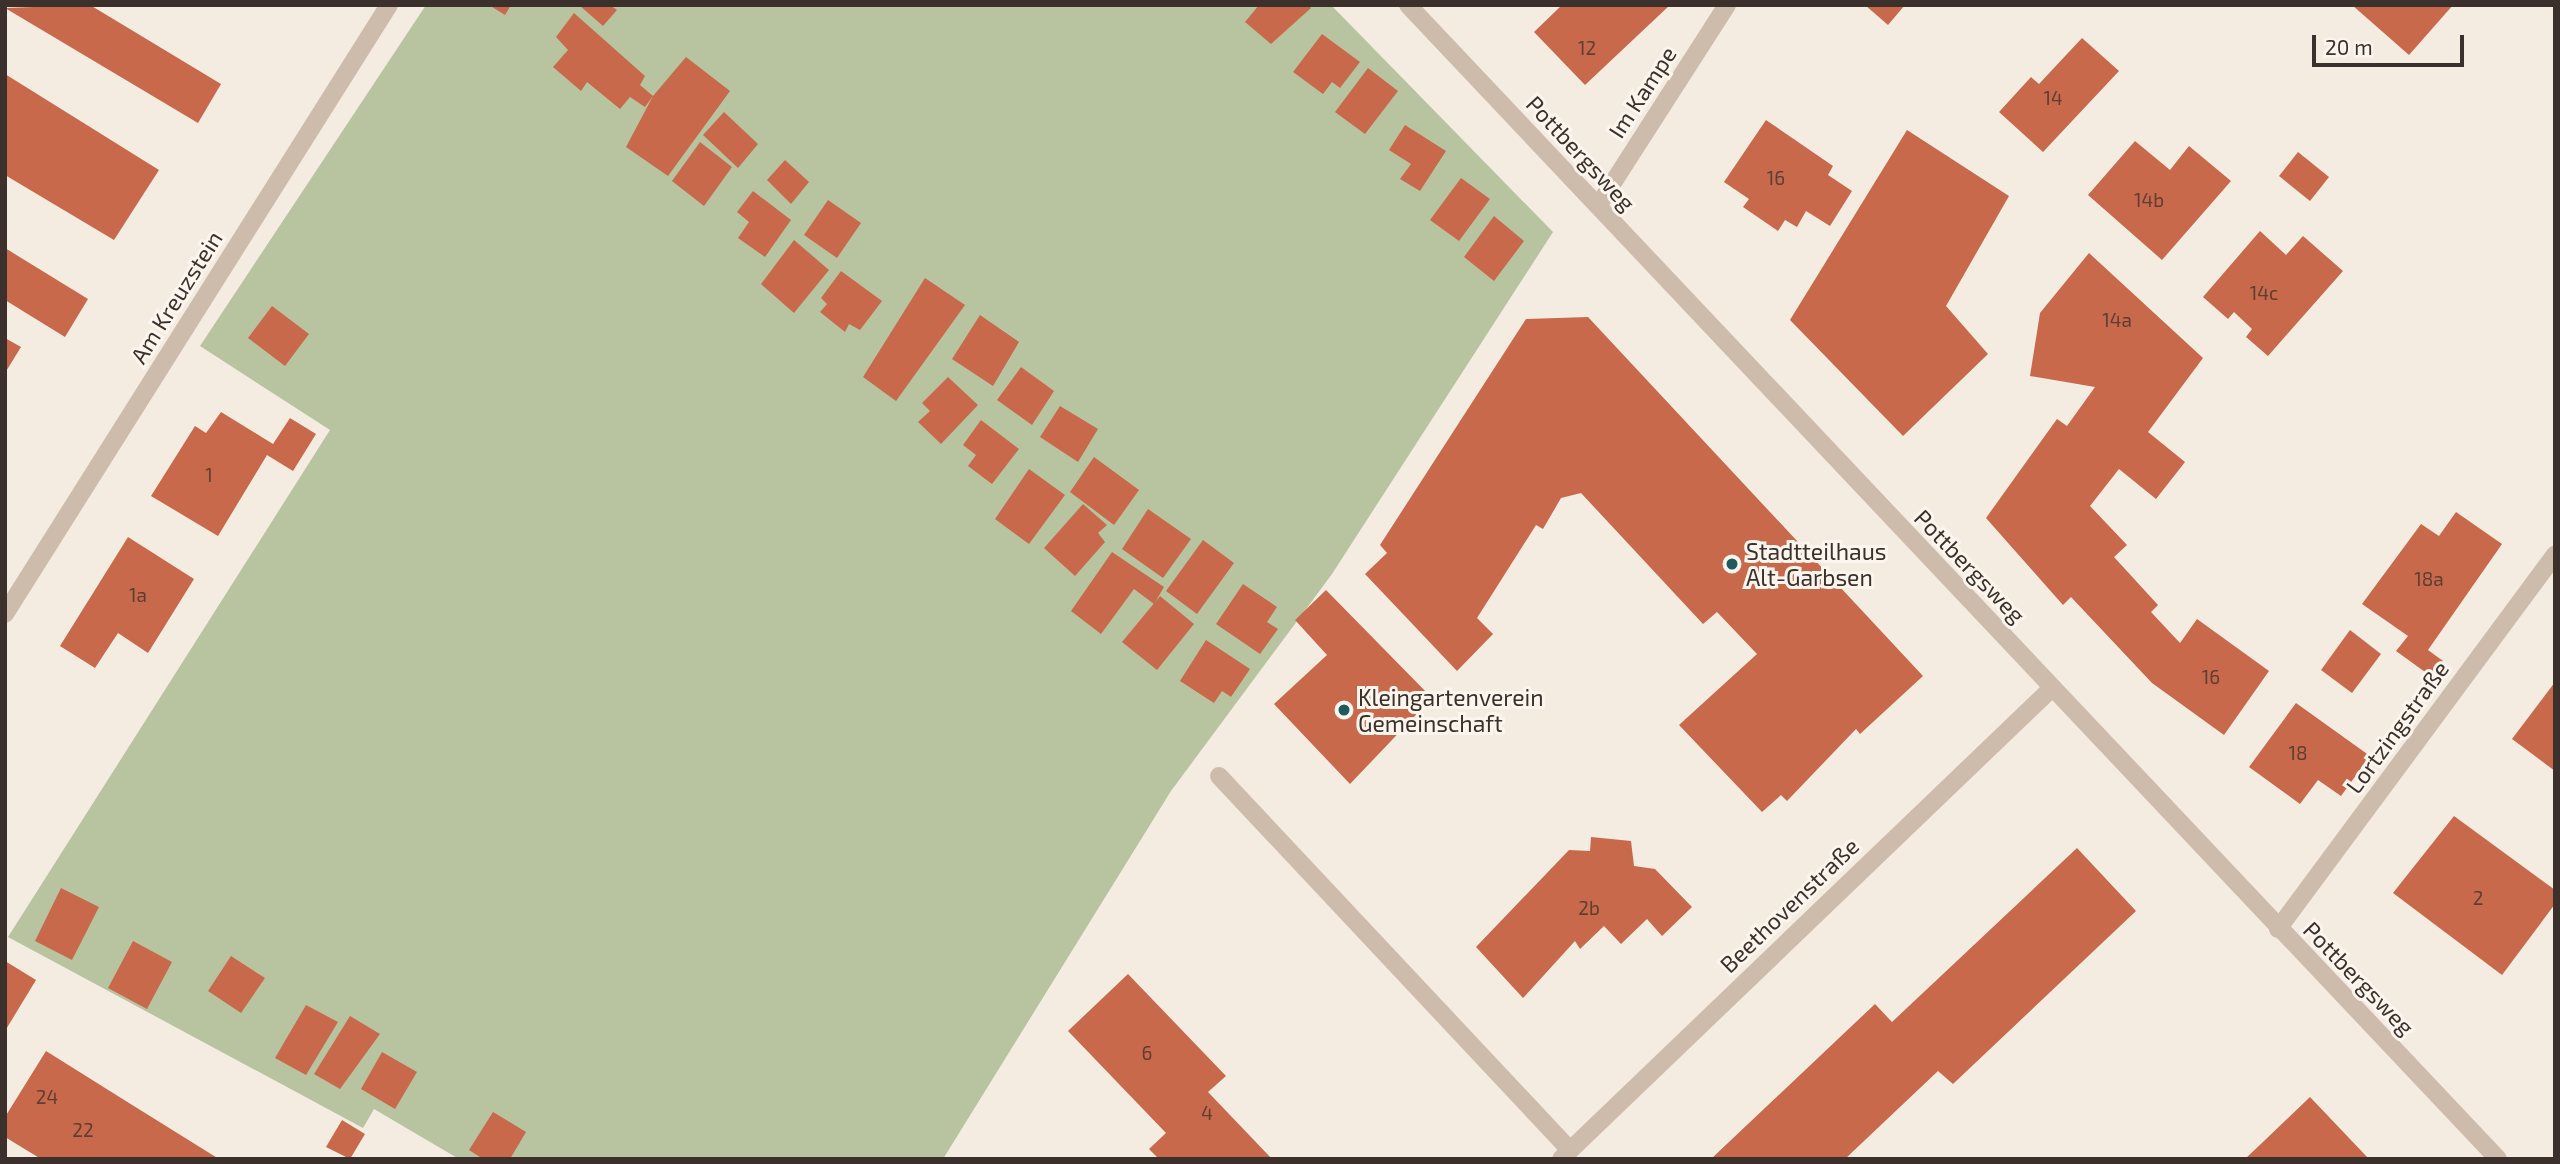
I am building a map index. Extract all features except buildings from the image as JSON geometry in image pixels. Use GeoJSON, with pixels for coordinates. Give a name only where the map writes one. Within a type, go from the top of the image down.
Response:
{"type":"FeatureCollection","features":[{"type":"Feature","properties":{"kind":"street","name":"Am Kreuzstein"},"geometry":{"type":"LineString","coordinates":[[5,614],[389,5]]}},
{"type":"Feature","properties":{"kind":"street","name":"Pottbergsweg"},"geometry":{"type":"LineString","coordinates":[[1408,5],[2498,1159]]}},
{"type":"Feature","properties":{"kind":"street","name":"Im Kampe"},"geometry":{"type":"LineString","coordinates":[[1598,206],[1727,5]]}},
{"type":"Feature","properties":{"kind":"street","name":"Lortzingstraße"},"geometry":{"type":"LineString","coordinates":[[2278,929],[2555,554]]}},
{"type":"Feature","properties":{"kind":"street","name":"Beethovenstraße"},"geometry":{"type":"LineString","coordinates":[[1566,1154],[2052,688]]}},
{"type":"Feature","properties":{"kind":"street"},"geometry":{"type":"LineString","coordinates":[[1219,776],[1566,1154]]}},
{"type":"Feature","properties":{"kind":"green space"},"geometry":{"type":"Polygon","coordinates":[[[426,5],[1331,5],[1553,232],[1332,574],[1171,791],[943,1159],[459,1159],[374,1109],[363,1128],[8,937],[330,430],[200,346],[426,5]]]}},
{"type":"Feature","properties":{"kind":"place","name":"Stadtteilhaus Alt-Garbsen"},"geometry":{"type":"Point","coordinates":[1732,564]}},
{"type":"Feature","properties":{"kind":"place","name":"Kleingartenverein Gemeinschaft"},"geometry":{"type":"Point","coordinates":[1344,710]}}]}
